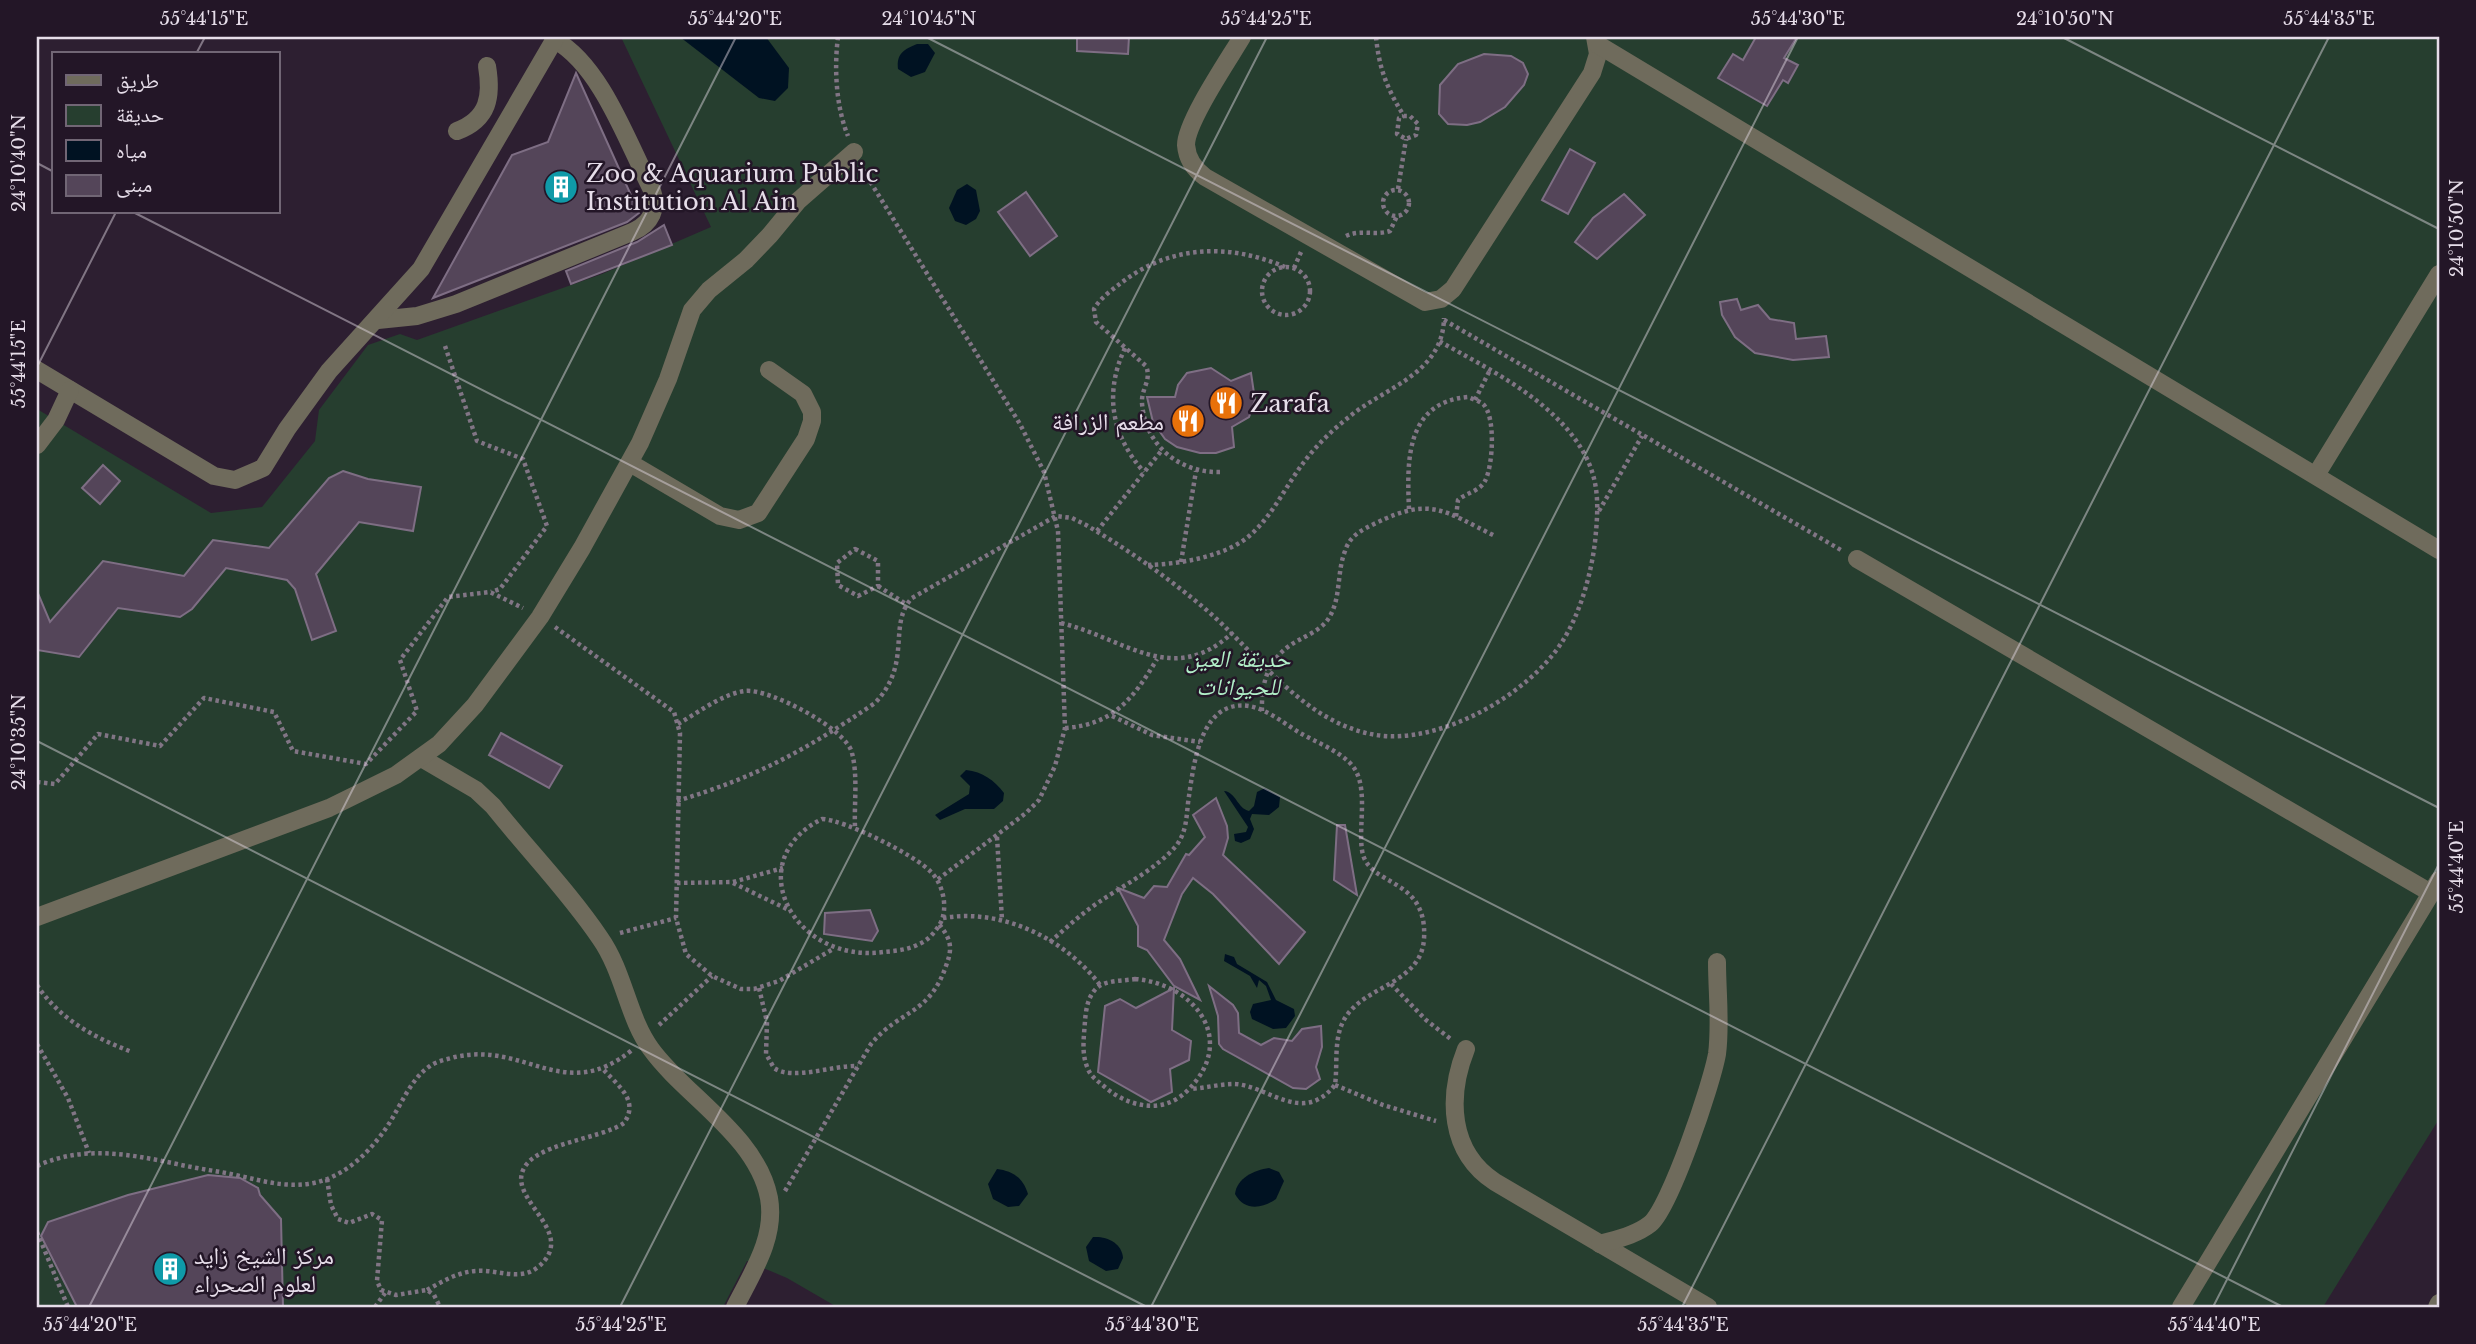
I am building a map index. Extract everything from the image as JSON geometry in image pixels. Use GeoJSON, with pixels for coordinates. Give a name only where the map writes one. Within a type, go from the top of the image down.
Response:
{"type":"FeatureCollection","features":[{"type":"Feature","properties":{"kind":"lane"},"geometry":{"type":"LineString","coordinates":[[1242,37],[1191,125],[1186,144],[1191,163],[1205,177],[1417,300],[1425,302],[1441,299],[1453,289],[1592,73],[1596,64],[1596,40]]}},
{"type":"Feature","properties":{"kind":"lane"},"geometry":{"type":"LineString","coordinates":[[37,370],[214,476],[235,480],[246,478],[263,468],[329,371],[378,320],[421,269],[555,38],[573,51],[589,69],[651,188],[655,203],[650,218],[632,232],[456,304],[417,316],[378,320]]}},
{"type":"Feature","properties":{"kind":"lane"},"geometry":{"type":"LineString","coordinates":[[1596,40],[2439,550]]}},
{"type":"Feature","properties":{"kind":"lane"},"geometry":{"type":"LineString","coordinates":[[457,131],[480,118],[487,107],[490,95],[487,65]]}},
{"type":"Feature","properties":{"kind":"lane"},"geometry":{"type":"LineString","coordinates":[[37,917],[329,808],[423,758],[475,705],[540,617],[629,463],[655,410],[692,310],[709,290],[746,260],[771,235],[807,191],[854,152]]}},
{"type":"Feature","properties":{"kind":"lane"},"geometry":{"type":"LineString","coordinates":[[2316,475],[2439,274]]}},
{"type":"Feature","properties":{"kind":"lane"},"geometry":{"type":"LineString","coordinates":[[629,463],[720,516],[739,520],[758,513],[806,439],[812,421],[812,412],[803,394],[769,370]]}},
{"type":"Feature","properties":{"kind":"lane"},"geometry":{"type":"LineString","coordinates":[[37,445],[56,420],[70,390]]}},
{"type":"Feature","properties":{"kind":"lane"},"geometry":{"type":"LineString","coordinates":[[1857,559],[2435,886],[2181,1307]]}},
{"type":"Feature","properties":{"kind":"lane"},"geometry":{"type":"LineString","coordinates":[[423,758],[477,790],[493,806],[600,938],[624,983],[644,1039],[662,1062],[713,1112],[747,1154],[766,1187],[770,1218],[766,1246],[734,1307]]}},
{"type":"Feature","properties":{"kind":"lane"},"geometry":{"type":"LineString","coordinates":[[1600,1244],[1624,1237],[1650,1224],[1665,1203],[1717,1055],[1717,962]]}},
{"type":"Feature","properties":{"kind":"lane"},"geometry":{"type":"LineString","coordinates":[[1466,1049],[1455,1087],[1456,1123],[1468,1156],[1485,1175],[1698,1305]]}},
{"type":"Feature","properties":{"kind":"path"},"geometry":{"type":"LineString","coordinates":[[838,37],[836,67],[841,112],[854,152],[1020,424],[1044,471],[1056,516],[1065,728],[1055,766],[1039,800],[997,836],[937,880]]}},
{"type":"Feature","properties":{"kind":"path"},"geometry":{"type":"LineString","coordinates":[[1376,37],[1382,76],[1404,116]]}},
{"type":"Feature","properties":{"kind":"path"},"geometry":{"type":"LineString","coordinates":[[1404,116],[1415,119],[1418,129],[1416,135],[1406,139],[1397,134],[1395,128],[1399,118],[1404,116]]}},
{"type":"Feature","properties":{"kind":"path"},"geometry":{"type":"LineString","coordinates":[[1398,189],[1406,139]]}},
{"type":"Feature","properties":{"kind":"path"},"geometry":{"type":"LineString","coordinates":[[1397,216],[1382,206],[1386,193],[1398,189]]}},
{"type":"Feature","properties":{"kind":"path"},"geometry":{"type":"LineString","coordinates":[[1329,248],[1357,231],[1390,231],[1397,216],[1408,209],[1410,203],[1409,197],[1398,189]]}},
{"type":"Feature","properties":{"kind":"path"},"geometry":{"type":"LineString","coordinates":[[1220,472],[1196,471],[1173,460],[1162,450],[1151,432],[1142,401],[1149,371],[1096,322],[1094,309],[1134,273],[1158,261],[1193,251],[1218,250],[1252,254],[1302,273],[1310,288],[1306,305],[1291,315],[1273,312],[1262,298],[1264,281],[1276,268],[1285,267]]}},
{"type":"Feature","properties":{"kind":"path"},"geometry":{"type":"LineString","coordinates":[[1146,565],[1181,562],[1223,550],[1250,536],[1319,445],[1350,416],[1424,366],[1439,341],[1444,320],[1441,299]]}},
{"type":"Feature","properties":{"kind":"path"},"geometry":{"type":"LineString","coordinates":[[1444,320],[1857,559]]}},
{"type":"Feature","properties":{"kind":"path"},"geometry":{"type":"LineString","coordinates":[[677,801],[762,772],[835,731],[887,691],[898,663],[901,614],[906,604],[918,593],[1056,516],[1073,518],[1097,531],[1146,565],[1204,608],[1268,670],[1322,713],[1376,735],[1415,735],[1439,730],[1518,688],[1550,659],[1563,640],[1583,596],[1598,513],[1593,475],[1575,440],[1537,404],[1490,370],[1439,341]]}},
{"type":"Feature","properties":{"kind":"path"},"geometry":{"type":"LineString","coordinates":[[37,782],[55,784],[98,734],[160,746],[204,698],[274,712],[293,751],[366,764],[417,711],[400,660],[448,597],[500,589],[547,526],[523,459],[477,441],[446,346]]}},
{"type":"Feature","properties":{"kind":"path"},"geometry":{"type":"LineString","coordinates":[[1125,348],[1112,384],[1115,423],[1121,441],[1144,472]]}},
{"type":"Feature","properties":{"kind":"path"},"geometry":{"type":"LineString","coordinates":[[1475,400],[1490,370]]}},
{"type":"Feature","properties":{"kind":"path"},"geometry":{"type":"LineString","coordinates":[[1409,509],[1409,456],[1418,426],[1435,409],[1459,398],[1475,400],[1488,411],[1490,456],[1486,480],[1479,488],[1458,500],[1456,517]]}},
{"type":"Feature","properties":{"kind":"path"},"geometry":{"type":"LineString","coordinates":[[1598,513],[1642,436]]}},
{"type":"Feature","properties":{"kind":"path"},"geometry":{"type":"LineString","coordinates":[[1097,531],[1162,450]]}},
{"type":"Feature","properties":{"kind":"path"},"geometry":{"type":"LineString","coordinates":[[1181,562],[1196,471]]}},
{"type":"Feature","properties":{"kind":"path"},"geometry":{"type":"LineString","coordinates":[[1262,710],[1268,670],[1273,659],[1288,645],[1324,625],[1335,603],[1343,556],[1349,541],[1361,531],[1409,509],[1429,507],[1495,536]]}},
{"type":"Feature","properties":{"kind":"path"},"geometry":{"type":"LineString","coordinates":[[855,548],[878,561],[878,586],[858,596],[838,585],[837,563],[855,548]]}},
{"type":"Feature","properties":{"kind":"path"},"geometry":{"type":"LineString","coordinates":[[878,586],[906,604]]}},
{"type":"Feature","properties":{"kind":"path"},"geometry":{"type":"LineString","coordinates":[[490,592],[540,617],[667,705],[678,724],[676,918],[686,954],[712,976],[741,989],[759,988],[832,949]]}},
{"type":"Feature","properties":{"kind":"path"},"geometry":{"type":"LineString","coordinates":[[1061,623],[1104,636],[1157,659],[1198,656],[1211,650],[1232,633]]}},
{"type":"Feature","properties":{"kind":"path"},"geometry":{"type":"LineString","coordinates":[[1065,728],[1086,726],[1112,716],[1133,697],[1157,659]]}},
{"type":"Feature","properties":{"kind":"path"},"geometry":{"type":"LineString","coordinates":[[678,724],[737,692],[760,691],[835,731],[846,740],[852,751],[855,827]]}},
{"type":"Feature","properties":{"kind":"path"},"geometry":{"type":"LineString","coordinates":[[1050,942],[1079,916],[1174,848],[1187,824],[1189,792],[1201,742],[1209,722],[1226,708],[1250,706],[1262,710],[1345,759],[1356,771],[1361,790],[1363,856],[1372,869],[1415,897],[1423,926],[1423,950],[1417,963],[1391,984],[1360,1001],[1344,1020],[1337,1045],[1335,1085]]}},
{"type":"Feature","properties":{"kind":"path"},"geometry":{"type":"LineString","coordinates":[[1112,716],[1152,735],[1201,742]]}},
{"type":"Feature","properties":{"kind":"path"},"geometry":{"type":"LineString","coordinates":[[822,819],[832,819],[855,827],[925,866],[937,880],[943,897],[943,918],[929,938],[911,948],[860,954],[832,949],[809,934],[790,911],[783,889],[783,868],[794,840],[811,824],[822,819]]}},
{"type":"Feature","properties":{"kind":"path"},"geometry":{"type":"LineString","coordinates":[[997,836],[1002,920]]}},
{"type":"Feature","properties":{"kind":"path"},"geometry":{"type":"LineString","coordinates":[[677,883],[733,882],[783,868]]}},
{"type":"Feature","properties":{"kind":"path"},"geometry":{"type":"LineString","coordinates":[[733,882],[790,911]]}},
{"type":"Feature","properties":{"kind":"path"},"geometry":{"type":"LineString","coordinates":[[943,918],[975,915],[1002,920],[1050,942],[1086,968],[1100,985]]}},
{"type":"Feature","properties":{"kind":"path"},"geometry":{"type":"LineString","coordinates":[[600,938],[676,918]]}},
{"type":"Feature","properties":{"kind":"path"},"geometry":{"type":"LineString","coordinates":[[770,1218],[858,1066],[884,1029],[914,1012],[934,994],[951,948],[950,939],[939,924]]}},
{"type":"Feature","properties":{"kind":"path"},"geometry":{"type":"LineString","coordinates":[[37,1167],[68,1156],[89,1153],[155,1158],[264,1183],[309,1184],[327,1179],[370,1149],[417,1079],[430,1066],[458,1057],[492,1055],[566,1074],[603,1069],[618,1061],[644,1039],[712,976]]}},
{"type":"Feature","properties":{"kind":"path"},"geometry":{"type":"LineString","coordinates":[[1146,980],[1187,998],[1199,1008],[1207,1027],[1207,1054],[1190,1089],[1181,1097],[1159,1105],[1131,1104],[1117,1097],[1089,1073],[1084,1060],[1086,1010],[1091,996],[1100,985],[1146,980]]}},
{"type":"Feature","properties":{"kind":"path"},"geometry":{"type":"LineString","coordinates":[[1391,984],[1426,1020],[1466,1049]]}},
{"type":"Feature","properties":{"kind":"path"},"geometry":{"type":"LineString","coordinates":[[37,985],[67,1018],[97,1039],[132,1052]]}},
{"type":"Feature","properties":{"kind":"path"},"geometry":{"type":"LineString","coordinates":[[759,988],[767,1022],[766,1054],[774,1068],[793,1074],[828,1067],[858,1066]]}},
{"type":"Feature","properties":{"kind":"path"},"geometry":{"type":"LineString","coordinates":[[37,1044],[68,1098],[89,1153]]}},
{"type":"Feature","properties":{"kind":"path"},"geometry":{"type":"LineString","coordinates":[[327,1179],[331,1205],[338,1219],[349,1223],[372,1214],[382,1220],[377,1281],[385,1293],[396,1295],[427,1290],[467,1272],[523,1274],[544,1262],[550,1244],[546,1224],[523,1192],[521,1174],[524,1166],[537,1154],[624,1123],[630,1110],[628,1096],[603,1069]]}},
{"type":"Feature","properties":{"kind":"path"},"geometry":{"type":"LineString","coordinates":[[1190,1089],[1242,1086],[1269,1097],[1297,1103],[1310,1101],[1335,1085]]}},
{"type":"Feature","properties":{"kind":"path"},"geometry":{"type":"LineString","coordinates":[[1335,1085],[1407,1113],[1456,1123]]}},
{"type":"Feature","properties":{"kind":"path"},"geometry":{"type":"LineString","coordinates":[[37,1232],[68,1307]]}},
{"type":"Feature","properties":{"kind":"path"},"geometry":{"type":"LineString","coordinates":[[427,1290],[434,1295],[440,1307]]}},
{"type":"Feature","properties":{"kind":"path"},"geometry":{"type":"LineString","coordinates":[[375,1307],[385,1293]]}},
{"type":"Feature","properties":{"kind":"green space","name":"حديقة العين للحيوانات"},"geometry":{"type":"Polygon","coordinates":[[[621,37],[2439,37],[2439,1119],[2323,1307],[837,1307],[787,1278],[747,1261],[723,1307],[37,1307],[37,409],[211,513],[262,507],[315,441],[319,410],[368,345],[400,334],[417,340],[602,274],[711,227],[621,37]]]}},
{"type":"Feature","properties":{"kind":"water"},"geometry":{"type":"Polygon","coordinates":[[[680,37],[766,37],[789,68],[788,88],[775,101],[759,98],[680,37]]]}},
{"type":"Feature","properties":{"kind":"water"},"geometry":{"type":"Polygon","coordinates":[[[917,44],[928,44],[935,53],[925,72],[911,77],[898,69],[898,59],[905,50],[917,44]]]}},
{"type":"Feature","properties":{"kind":"water"},"geometry":{"type":"Polygon","coordinates":[[[967,184],[976,190],[980,211],[976,219],[966,225],[955,221],[949,208],[957,190],[967,184]]]}},
{"type":"Feature","properties":{"kind":"water"},"geometry":{"type":"Polygon","coordinates":[[[966,770],[992,781],[1004,793],[1003,801],[994,809],[965,809],[940,820],[935,815],[969,794],[970,786],[960,776],[966,770]]]}},
{"type":"Feature","properties":{"kind":"water"},"geometry":{"type":"Polygon","coordinates":[[[1265,788],[1280,797],[1279,807],[1269,815],[1252,814],[1250,819],[1254,829],[1250,839],[1241,843],[1235,841],[1234,834],[1246,832],[1248,827],[1224,791],[1249,811],[1254,806],[1257,792],[1265,788]]]}},
{"type":"Feature","properties":{"kind":"water"},"geometry":{"type":"Polygon","coordinates":[[[1225,954],[1234,957],[1237,964],[1267,982],[1276,1000],[1294,1009],[1295,1016],[1286,1028],[1273,1029],[1252,1019],[1250,1012],[1253,1004],[1271,1000],[1266,986],[1259,980],[1257,988],[1250,976],[1224,961],[1225,954]]]}},
{"type":"Feature","properties":{"kind":"water"},"geometry":{"type":"Polygon","coordinates":[[[1269,1168],[1279,1172],[1284,1181],[1276,1199],[1254,1207],[1239,1200],[1235,1194],[1239,1183],[1252,1173],[1269,1168]]]}},
{"type":"Feature","properties":{"kind":"water"},"geometry":{"type":"Polygon","coordinates":[[[997,1169],[1013,1174],[1023,1184],[1028,1194],[1019,1206],[1008,1207],[993,1199],[988,1184],[997,1169]]]}},
{"type":"Feature","properties":{"kind":"water"},"geometry":{"type":"Polygon","coordinates":[[[1093,1237],[1108,1239],[1117,1244],[1123,1258],[1118,1269],[1106,1271],[1089,1261],[1086,1247],[1093,1237]]]}},
{"type":"Feature","properties":{"kind":"building"},"geometry":{"type":"Polygon","coordinates":[[[1077,37],[1129,37],[1128,54],[1077,51],[1077,37]]]}},
{"type":"Feature","properties":{"kind":"building"},"geometry":{"type":"Polygon","coordinates":[[[1756,37],[1797,37],[1784,58],[1798,65],[1788,83],[1783,80],[1767,106],[1718,78],[1733,54],[1743,60],[1756,37]]]}},
{"type":"Feature","properties":{"kind":"building"},"geometry":{"type":"Polygon","coordinates":[[[1484,54],[1511,56],[1523,63],[1528,74],[1524,85],[1505,107],[1480,122],[1467,125],[1448,124],[1439,114],[1440,85],[1458,64],[1484,54]]]}},
{"type":"Feature","properties":{"kind":"building","name":"Zoo & Aquarium Public Institution Al Ain"},"geometry":{"type":"Polygon","coordinates":[[[576,73],[639,213],[627,222],[433,298],[512,155],[548,142],[576,73]]]}},
{"type":"Feature","properties":{"kind":"building"},"geometry":{"type":"Polygon","coordinates":[[[1570,149],[1595,163],[1568,214],[1542,200],[1570,149]]]}},
{"type":"Feature","properties":{"kind":"building"},"geometry":{"type":"Polygon","coordinates":[[[1026,192],[1057,236],[1030,256],[998,212],[1026,192]]]}},
{"type":"Feature","properties":{"kind":"building"},"geometry":{"type":"Polygon","coordinates":[[[1624,194],[1645,215],[1597,259],[1575,242],[1593,218],[1624,194]]]}},
{"type":"Feature","properties":{"kind":"building"},"geometry":{"type":"Polygon","coordinates":[[[664,225],[672,245],[571,284],[566,271],[637,242],[664,225]]]}},
{"type":"Feature","properties":{"kind":"building"},"geometry":{"type":"Polygon","coordinates":[[[1737,299],[1741,310],[1758,305],[1770,319],[1794,323],[1796,339],[1826,336],[1829,357],[1793,360],[1755,353],[1735,337],[1722,315],[1720,302],[1737,299]]]}},
{"type":"Feature","properties":{"kind":"building"},"geometry":{"type":"Polygon","coordinates":[[[1211,368],[1231,381],[1251,373],[1255,400],[1249,417],[1232,427],[1234,447],[1216,453],[1200,453],[1177,447],[1165,439],[1153,422],[1147,397],[1175,397],[1178,385],[1187,373],[1211,368]]]}},
{"type":"Feature","properties":{"kind":"building"},"geometry":{"type":"Polygon","coordinates":[[[103,465],[120,481],[100,504],[82,488],[103,465]]]}},
{"type":"Feature","properties":{"kind":"building"},"geometry":{"type":"Polygon","coordinates":[[[343,471],[368,479],[421,487],[413,531],[359,522],[316,574],[336,631],[312,640],[295,589],[287,580],[226,568],[192,609],[180,617],[118,608],[79,657],[37,650],[37,591],[50,622],[103,561],[184,576],[213,540],[269,548],[329,478],[343,471]]]}},
{"type":"Feature","properties":{"kind":"building"},"geometry":{"type":"Polygon","coordinates":[[[501,733],[562,766],[549,788],[489,755],[501,733]]]}},
{"type":"Feature","properties":{"kind":"building"},"geometry":{"type":"Polygon","coordinates":[[[1216,798],[1227,826],[1228,838],[1223,855],[1305,932],[1279,964],[1213,894],[1193,878],[1182,894],[1164,940],[1180,959],[1200,1000],[1174,986],[1147,950],[1138,946],[1138,926],[1118,888],[1144,898],[1154,886],[1167,887],[1186,854],[1189,855],[1205,837],[1193,815],[1216,798]]]}},
{"type":"Feature","properties":{"kind":"building"},"geometry":{"type":"Polygon","coordinates":[[[1337,825],[1345,825],[1357,895],[1334,880],[1337,825]]]}},
{"type":"Feature","properties":{"kind":"building"},"geometry":{"type":"Polygon","coordinates":[[[870,910],[878,931],[872,941],[824,934],[825,913],[870,910]]]}},
{"type":"Feature","properties":{"kind":"building"},"geometry":{"type":"Polygon","coordinates":[[[1209,986],[1233,1005],[1238,1013],[1239,1033],[1261,1045],[1274,1038],[1292,1041],[1302,1029],[1321,1026],[1322,1047],[1316,1067],[1320,1079],[1306,1089],[1293,1088],[1223,1049],[1219,1044],[1218,1016],[1209,986]]]}},
{"type":"Feature","properties":{"kind":"building"},"geometry":{"type":"Polygon","coordinates":[[[1174,988],[1172,1030],[1191,1041],[1189,1060],[1170,1069],[1172,1092],[1151,1102],[1098,1072],[1105,1006],[1120,999],[1136,1008],[1174,988]]]}},
{"type":"Feature","properties":{"kind":"building","name":"مركز الشيخ زايد لعلوم الصحراء"},"geometry":{"type":"Polygon","coordinates":[[[208,1175],[240,1178],[258,1188],[260,1195],[281,1219],[283,1307],[77,1307],[41,1236],[48,1222],[128,1195],[208,1175]]]}},
{"type":"Feature","properties":{"kind":"place","name":"Zoo & Aquarium Public Institution Al Ain"},"geometry":{"type":"Point","coordinates":[561,187]}},
{"type":"Feature","properties":{"kind":"place","name":"Zarafa"},"geometry":{"type":"Point","coordinates":[1226,403]}},
{"type":"Feature","properties":{"kind":"place","name":"مطعم الزرافة"},"geometry":{"type":"Point","coordinates":[1188,421]}},
{"type":"Feature","properties":{"kind":"place","name":"مركز الشيخ زايد لعلوم الصحراء"},"geometry":{"type":"Point","coordinates":[170,1269]}}]}
